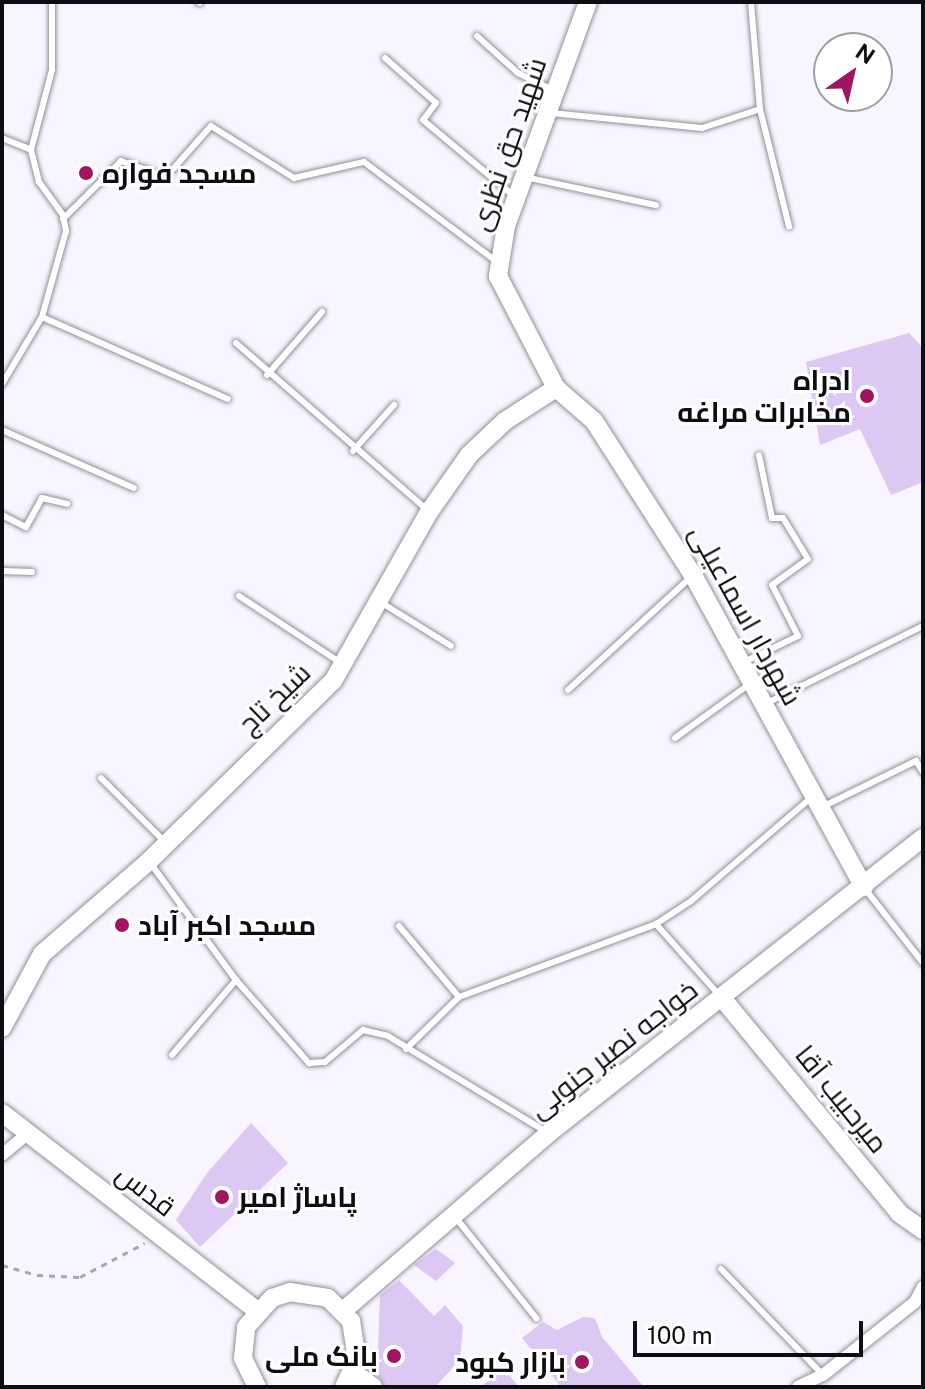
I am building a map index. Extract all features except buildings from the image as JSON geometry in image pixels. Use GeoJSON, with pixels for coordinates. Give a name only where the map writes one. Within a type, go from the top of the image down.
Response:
{"type":"FeatureCollection","features":[{"type":"Feature","properties":{"kind":"street","name":"شهید حق نظری"},"geometry":{"type":"LineString","coordinates":[[556,388],[506,300],[499,263],[517,199],[588,2]]}},
{"type":"Feature","properties":{"kind":"street","name":"شیخ تاج"},"geometry":{"type":"LineString","coordinates":[[2,1028],[42,954],[167,844],[344,665],[429,512],[487,438],[556,388]]}},
{"type":"Feature","properties":{"kind":"street","name":"شهردار اسماعیلی"},"geometry":{"type":"LineString","coordinates":[[556,388],[594,421],[693,575],[864,887]]}},
{"type":"Feature","properties":{"kind":"street","name":"خواجه نصیر جنوبی"},"geometry":{"type":"LineString","coordinates":[[344,1310],[456,1218],[549,1133],[923,838]]}},
{"type":"Feature","properties":{"kind":"street","name":"میرحبیب آقا"},"geometry":{"type":"LineString","coordinates":[[722,998],[900,1214],[923,1230]]}},
{"type":"Feature","properties":{"kind":"street","name":"قدس"},"geometry":{"type":"LineString","coordinates":[[2,1113],[257,1311]]}},
{"type":"Feature","properties":{"kind":"street"},"geometry":{"type":"LineString","coordinates":[[2,1155],[28,1133]]}},
{"type":"Feature","properties":{"kind":"street"},"geometry":{"type":"LineString","coordinates":[[798,1387],[823,1375],[919,1304],[923,1287]]}},
{"type":"Feature","properties":{"kind":"street"},"geometry":{"type":"LineString","coordinates":[[256,1387],[243,1358],[243,1342],[257,1311],[290,1292],[310,1292],[344,1310],[356,1333],[348,1380],[373,1387]]}},
{"type":"Feature","properties":{"kind":"lane"},"geometry":{"type":"LineString","coordinates":[[2,384],[42,317],[66,231],[63,219],[39,182],[31,150],[52,70],[52,2]]}},
{"type":"Feature","properties":{"kind":"lane"},"geometry":{"type":"LineString","coordinates":[[751,2],[760,109],[789,226]]}},
{"type":"Feature","properties":{"kind":"lane"},"geometry":{"type":"LineString","coordinates":[[477,36],[518,73],[554,91]]}},
{"type":"Feature","properties":{"kind":"lane"},"geometry":{"type":"LineString","coordinates":[[385,58],[436,103],[423,120],[517,199]]}},
{"type":"Feature","properties":{"kind":"lane"},"geometry":{"type":"LineString","coordinates":[[550,112],[702,128],[760,109]]}},
{"type":"Feature","properties":{"kind":"lane"},"geometry":{"type":"LineString","coordinates":[[63,219],[121,161],[166,177],[211,126],[294,178],[364,162],[499,263]]}},
{"type":"Feature","properties":{"kind":"lane"},"geometry":{"type":"LineString","coordinates":[[2,138],[31,150]]}},
{"type":"Feature","properties":{"kind":"lane"},"geometry":{"type":"LineString","coordinates":[[525,177],[656,205]]}},
{"type":"Feature","properties":{"kind":"lane"},"geometry":{"type":"LineString","coordinates":[[267,375],[322,312]]}},
{"type":"Feature","properties":{"kind":"lane"},"geometry":{"type":"LineString","coordinates":[[42,317],[228,399]]}},
{"type":"Feature","properties":{"kind":"lane"},"geometry":{"type":"LineString","coordinates":[[236,343],[267,375],[353,451],[429,512]]}},
{"type":"Feature","properties":{"kind":"lane"},"geometry":{"type":"LineString","coordinates":[[353,451],[394,405]]}},
{"type":"Feature","properties":{"kind":"lane"},"geometry":{"type":"LineString","coordinates":[[2,430],[134,488]]}},
{"type":"Feature","properties":{"kind":"lane"},"geometry":{"type":"LineString","coordinates":[[740,664],[798,636],[772,585],[808,559],[783,518],[772,518],[759,455]]}},
{"type":"Feature","properties":{"kind":"lane"},"geometry":{"type":"LineString","coordinates":[[2,515],[26,527],[42,498],[67,504]]}},
{"type":"Feature","properties":{"kind":"lane"},"geometry":{"type":"LineString","coordinates":[[2,571],[32,572]]}},
{"type":"Feature","properties":{"kind":"lane"},"geometry":{"type":"LineString","coordinates":[[568,690],[693,575]]}},
{"type":"Feature","properties":{"kind":"lane"},"geometry":{"type":"LineString","coordinates":[[239,596],[344,665]]}},
{"type":"Feature","properties":{"kind":"lane"},"geometry":{"type":"LineString","coordinates":[[379,601],[451,646]]}},
{"type":"Feature","properties":{"kind":"lane"},"geometry":{"type":"LineString","coordinates":[[764,704],[923,626]]}},
{"type":"Feature","properties":{"kind":"lane"},"geometry":{"type":"LineString","coordinates":[[675,738],[751,683]]}},
{"type":"Feature","properties":{"kind":"lane"},"geometry":{"type":"LineString","coordinates":[[406,1049],[459,997],[656,924],[691,901],[819,801],[916,761],[923,772]]}},
{"type":"Feature","properties":{"kind":"lane"},"geometry":{"type":"LineString","coordinates":[[101,778],[167,844]]}},
{"type":"Feature","properties":{"kind":"lane"},"geometry":{"type":"LineString","coordinates":[[149,861],[236,980],[309,1063],[325,1062],[363,1030],[388,1036],[549,1133]]}},
{"type":"Feature","properties":{"kind":"lane"},"geometry":{"type":"LineString","coordinates":[[864,887],[923,963]]}},
{"type":"Feature","properties":{"kind":"lane"},"geometry":{"type":"LineString","coordinates":[[656,924],[722,998]]}},
{"type":"Feature","properties":{"kind":"lane"},"geometry":{"type":"LineString","coordinates":[[399,926],[422,947],[459,997]]}},
{"type":"Feature","properties":{"kind":"lane"},"geometry":{"type":"LineString","coordinates":[[172,1055],[236,980]]}},
{"type":"Feature","properties":{"kind":"lane"},"geometry":{"type":"LineString","coordinates":[[456,1218],[537,1319]]}},
{"type":"Feature","properties":{"kind":"lane"},"geometry":{"type":"LineString","coordinates":[[721,1269],[823,1375]]}},
{"type":"Feature","properties":{"kind":"path"},"geometry":{"type":"LineString","coordinates":[[2,1265],[37,1275],[80,1277],[159,1236]]}},
{"type":"Feature","properties":{"kind":"place","name":"مسجد فواره"},"geometry":{"type":"Point","coordinates":[86,173]}},
{"type":"Feature","properties":{"kind":"place","name":"ادراه مخابرات مراغه"},"geometry":{"type":"Point","coordinates":[867,396]}},
{"type":"Feature","properties":{"kind":"place","name":"مسجد اکبر آباد"},"geometry":{"type":"Point","coordinates":[122,925]}},
{"type":"Feature","properties":{"kind":"place","name":"پاساژ امیر"},"geometry":{"type":"Point","coordinates":[222,1197]}},
{"type":"Feature","properties":{"kind":"place","name":"بانک ملی"},"geometry":{"type":"Point","coordinates":[394,1356]}},
{"type":"Feature","properties":{"kind":"place","name":"بازار کبود"},"geometry":{"type":"Point","coordinates":[582,1362]}}]}
